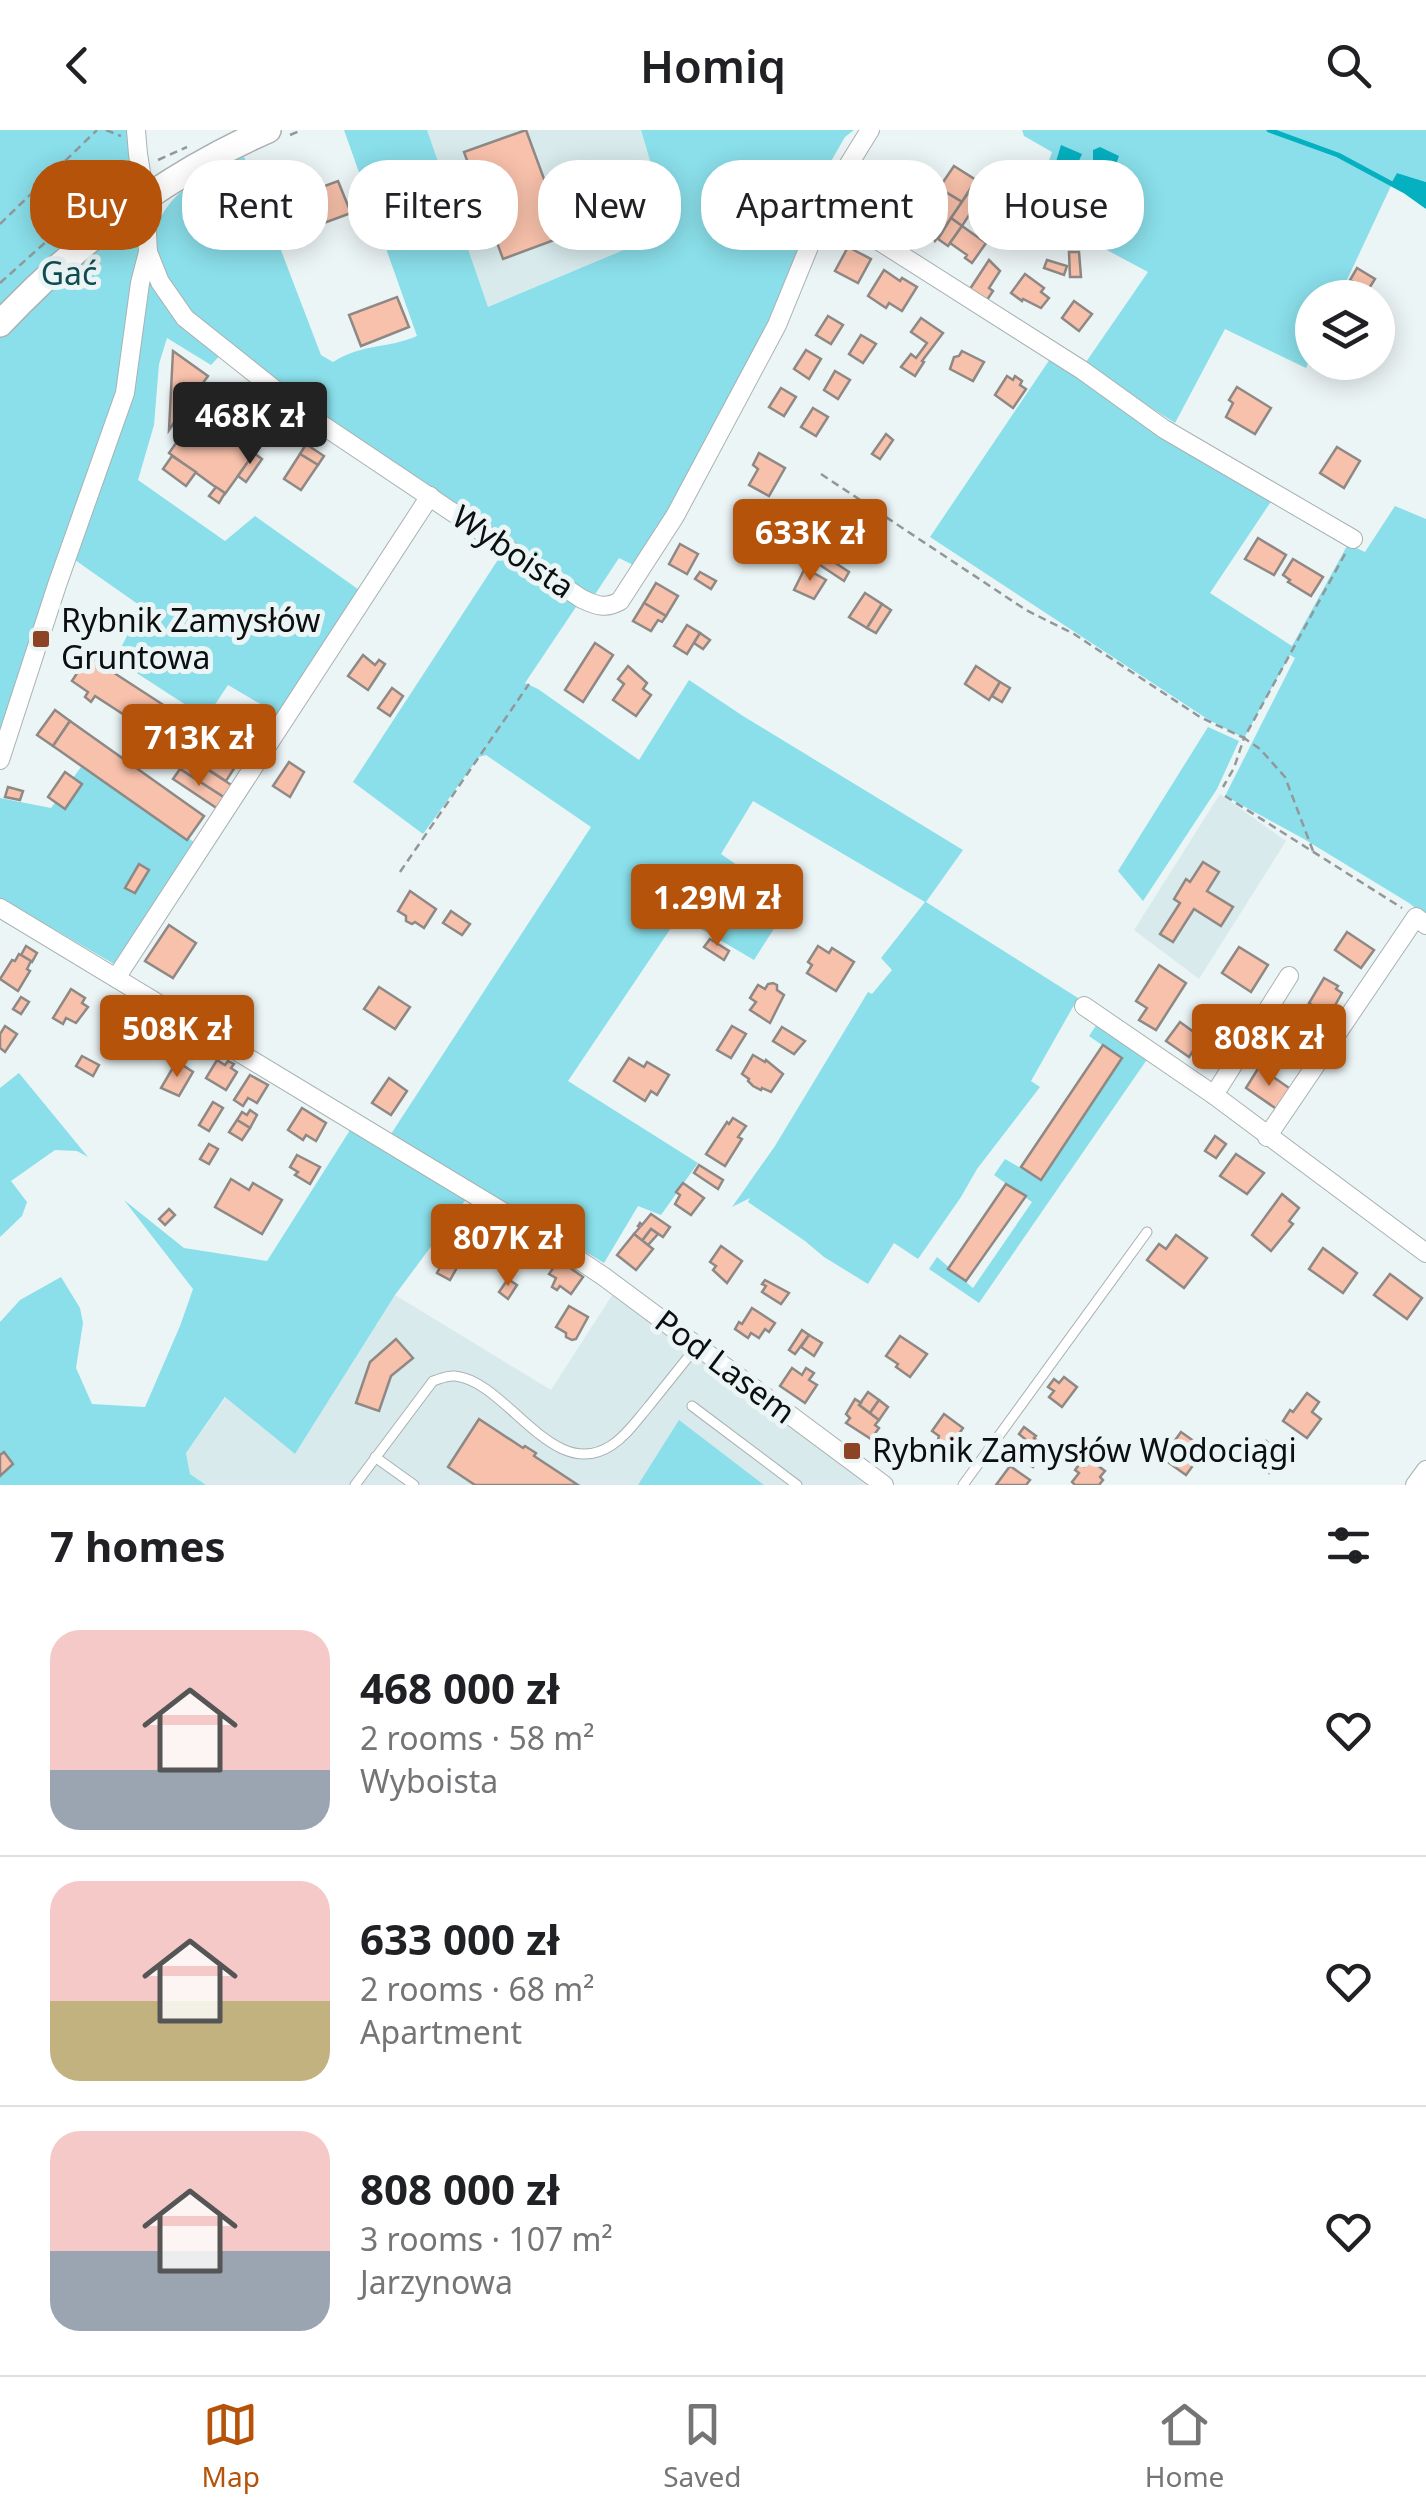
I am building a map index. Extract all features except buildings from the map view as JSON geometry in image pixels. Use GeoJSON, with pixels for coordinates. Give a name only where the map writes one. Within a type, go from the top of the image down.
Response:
{"type":"FeatureCollection","features":[{"type":"Feature","properties":{"kind":"main road"},"geometry":{"type":"LineString","coordinates":[[162,187],[205,160],[268,130]]}},
{"type":"Feature","properties":{"kind":"main road"},"geometry":{"type":"LineString","coordinates":[[0,324],[76,250]]}},
{"type":"Feature","properties":{"kind":"street"},"geometry":{"type":"LineString","coordinates":[[136,130],[139,160]]}},
{"type":"Feature","properties":{"kind":"street","name":"Wyboista"},"geometry":{"type":"LineString","coordinates":[[852,160],[870,130]]}},
{"type":"Feature","properties":{"kind":"street","name":"Wyboista"},"geometry":{"type":"LineString","coordinates":[[148,252],[160,282],[184,318],[303,412],[600,608],[620,601],[675,516],[777,325],[809,250]]}},
{"type":"Feature","properties":{"kind":"street"},"geometry":{"type":"LineString","coordinates":[[893,250],[1082,370],[1164,429],[1354,539]]}},
{"type":"Feature","properties":{"kind":"street"},"geometry":{"type":"LineString","coordinates":[[0,760],[125,392],[140,282],[148,252]]}},
{"type":"Feature","properties":{"kind":"street"},"geometry":{"type":"LineString","coordinates":[[140,282],[160,282]]}},
{"type":"Feature","properties":{"kind":"street"},"geometry":{"type":"LineString","coordinates":[[116,978],[430,496]]}},
{"type":"Feature","properties":{"kind":"street","name":"Pod Lasem"},"geometry":{"type":"LineString","coordinates":[[0,908],[546,1238],[884,1485]]}},
{"type":"Feature","properties":{"kind":"street"},"geometry":{"type":"LineString","coordinates":[[1267,1137],[1421,921]]}},
{"type":"Feature","properties":{"kind":"street"},"geometry":{"type":"LineString","coordinates":[[1214,1095],[1289,976]]}},
{"type":"Feature","properties":{"kind":"street"},"geometry":{"type":"LineString","coordinates":[[1084,1006],[1214,1095],[1426,1253]]}},
{"type":"Feature","properties":{"kind":"street"},"geometry":{"type":"LineString","coordinates":[[1415,1485],[1426,1470]]}},
{"type":"Feature","properties":{"kind":"lane"},"geometry":{"type":"LineString","coordinates":[[963,1485],[1147,1232]]}},
{"type":"Feature","properties":{"kind":"lane"},"geometry":{"type":"LineString","coordinates":[[355,1485],[433,1382],[451,1375],[473,1380],[555,1445],[590,1454],[604,1451],[626,1434],[697,1346]]}},
{"type":"Feature","properties":{"kind":"lane"},"geometry":{"type":"LineString","coordinates":[[692,1406],[798,1485]]}},
{"type":"Feature","properties":{"kind":"lane"},"geometry":{"type":"LineString","coordinates":[[375,1457],[414,1485]]}},
{"type":"Feature","properties":{"kind":"path"},"geometry":{"type":"LineString","coordinates":[[0,224],[97,130]]}},
{"type":"Feature","properties":{"kind":"path"},"geometry":{"type":"LineString","coordinates":[[0,283],[37,250]]}},
{"type":"Feature","properties":{"kind":"path"},"geometry":{"type":"LineString","coordinates":[[821,474],[1026,610],[1074,634],[1200,716],[1260,748],[1285,777],[1312,850]]}},
{"type":"Feature","properties":{"kind":"path"},"geometry":{"type":"LineString","coordinates":[[1223,787],[1244,738],[1354,539]]}},
{"type":"Feature","properties":{"kind":"path"},"geometry":{"type":"LineString","coordinates":[[400,872],[529,684]]}},
{"type":"Feature","properties":{"kind":"path"},"geometry":{"type":"LineString","coordinates":[[1224,796],[1421,921]]}},
{"type":"Feature","properties":{"kind":"shaded area"},"geometry":{"type":"Polygon","coordinates":[[[426,130],[641,130],[650,160],[538,160],[538,250],[623,250],[488,307],[468,250],[518,250],[518,160],[437,160],[426,130]]]}},
{"type":"Feature","properties":{"kind":"shaded area"},"geometry":{"type":"Polygon","coordinates":[[[1061,145],[1082,154],[1079,160],[1056,160],[1061,145]]]}},
{"type":"Feature","properties":{"kind":"shaded area"},"geometry":{"type":"Polygon","coordinates":[[[1100,147],[1119,156],[1118,160],[1093,160],[1093,150],[1100,147]]]}},
{"type":"Feature","properties":{"kind":"shaded area"},"geometry":{"type":"Polygon","coordinates":[[[1397,173],[1426,182],[1426,204],[1392,182],[1397,173]]]}},
{"type":"Feature","properties":{"kind":"shaded area"},"geometry":{"type":"Polygon","coordinates":[[[1220,794],[1286,841],[1199,979],[1134,930],[1220,794]]]}},
{"type":"Feature","properties":{"kind":"shaded area"},"geometry":{"type":"Polygon","coordinates":[[[618,1286],[869,1485],[206,1485],[190,1474],[186,1453],[226,1397],[295,1454],[395,1295],[551,1390],[618,1286]]]}},
{"type":"Feature","properties":{"kind":"green space","name":"Gać"},"geometry":{"type":"Polygon","coordinates":[[[0,130],[130,130],[132,160],[30,160],[30,250],[140,250],[141,268],[159,261],[162,215],[182,191],[182,250],[281,250],[321,355],[333,362],[355,352],[417,336],[387,250],[468,250],[488,307],[623,250],[681,250],[681,160],[650,160],[641,130],[854,130],[845,137],[832,160],[701,160],[701,250],[799,250],[727,410],[637,567],[619,558],[594,596],[429,491],[229,346],[211,365],[167,338],[159,364],[154,425],[138,480],[225,541],[255,516],[362,592],[281,716],[228,685],[206,718],[115,659],[142,607],[75,560],[73,551],[0,762],[0,130]]]}},
{"type":"Feature","properties":{"kind":"green space"},"geometry":{"type":"Polygon","coordinates":[[[344,130],[427,130],[437,160],[355,160],[344,130]]]}},
{"type":"Feature","properties":{"kind":"green space"},"geometry":{"type":"Polygon","coordinates":[[[1022,130],[1426,130],[1426,182],[1397,173],[1347,280],[1295,280],[1295,363],[1225,329],[1175,423],[1084,365],[1148,272],[1107,250],[1144,250],[1144,160],[1049,160],[1052,152],[1024,136],[1022,130]]]}},
{"type":"Feature","properties":{"kind":"green space"},"geometry":{"type":"Polygon","coordinates":[[[1050,359],[1140,421],[1272,500],[1210,593],[1292,646],[1348,544],[1365,552],[1395,506],[1426,519],[1426,916],[1304,839],[1225,796],[1295,658],[1290,655],[1244,738],[1209,720],[930,537],[1050,359]]]}},
{"type":"Feature","properties":{"kind":"green space"},"geometry":{"type":"Polygon","coordinates":[[[503,552],[578,604],[525,683],[639,760],[689,680],[963,850],[926,902],[1078,998],[1031,1081],[1040,1087],[977,1169],[918,1259],[894,1243],[868,1284],[748,1202],[750,1198],[732,1207],[775,1146],[868,992],[872,994],[892,970],[881,958],[925,902],[753,801],[721,854],[791,902],[754,960],[679,916],[568,1081],[698,1163],[661,1215],[638,1206],[604,1263],[391,1134],[591,827],[486,755],[479,757],[423,834],[353,782],[503,552]]]}},
{"type":"Feature","properties":{"kind":"green space"},"geometry":{"type":"Polygon","coordinates":[[[1208,727],[1239,741],[1217,789],[1143,901],[1118,871],[1208,727]]]}},
{"type":"Feature","properties":{"kind":"green space"},"geometry":{"type":"Polygon","coordinates":[[[81,767],[197,844],[114,964],[0,898],[0,798],[51,808],[81,767]]]}},
{"type":"Feature","properties":{"kind":"green space"},"geometry":{"type":"Polygon","coordinates":[[[1097,1024],[1148,1058],[979,1303],[929,1269],[937,1257],[973,1288],[1032,1202],[994,1175],[1005,1159],[1042,1180],[1122,1059],[1089,1036],[1097,1024]]]}},
{"type":"Feature","properties":{"kind":"green space"},"geometry":{"type":"Polygon","coordinates":[[[19,1073],[88,1157],[77,1151],[55,1150],[11,1181],[27,1202],[22,1216],[0,1237],[0,1088],[19,1073]]]}},
{"type":"Feature","properties":{"kind":"green space"},"geometry":{"type":"Polygon","coordinates":[[[352,1127],[467,1198],[395,1295],[295,1454],[225,1397],[186,1453],[190,1474],[206,1485],[0,1485],[0,1322],[20,1300],[61,1277],[80,1308],[83,1323],[76,1368],[92,1404],[145,1407],[193,1289],[124,1200],[184,1248],[267,1261],[352,1127]]]}},
{"type":"Feature","properties":{"kind":"green space"},"geometry":{"type":"Polygon","coordinates":[[[679,1420],[764,1485],[638,1485],[679,1420]]]}},
{"type":"Feature","properties":{"kind":"waterway"},"geometry":{"type":"LineString","coordinates":[[1269,130],[1338,155],[1426,206]]}},
{"type":"Feature","properties":{"kind":"place","name":"Rybnik Zamysłów Gruntowa"},"geometry":{"type":"Point","coordinates":[41,639]}},
{"type":"Feature","properties":{"kind":"place","name":"Rybnik Zamysłów Wodociągi"},"geometry":{"type":"Point","coordinates":[852,1451]}}]}
